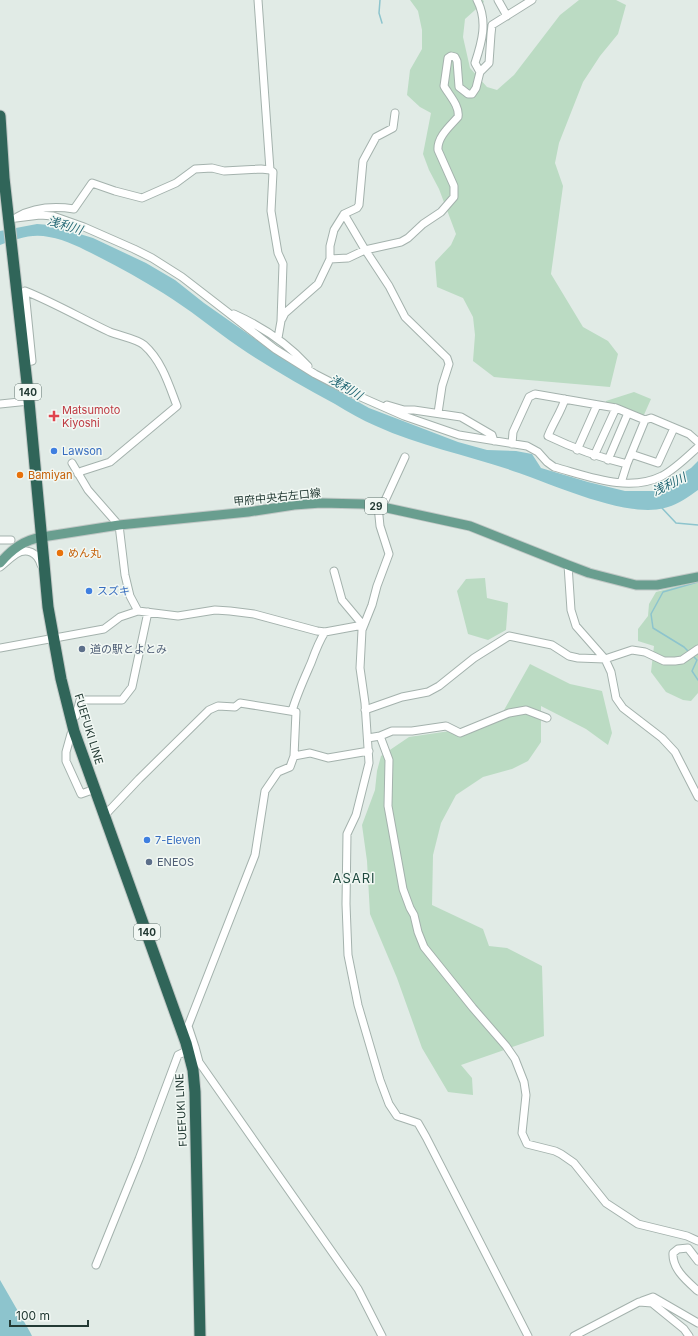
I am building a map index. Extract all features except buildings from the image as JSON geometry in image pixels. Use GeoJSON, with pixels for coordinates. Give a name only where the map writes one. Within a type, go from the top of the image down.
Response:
{"type":"FeatureCollection","features":[{"type":"Feature","properties":{"kind":"highway","name":"FUEFUKI LINE"},"geometry":{"type":"LineString","coordinates":[[0,116],[4,178],[25,362],[48,607],[61,679],[74,731],[192,1048],[195,1092],[200,1336]]}},
{"type":"Feature","properties":{"kind":"main road","name":"甲府中央右左口線"},"geometry":{"type":"LineString","coordinates":[[2,559],[21,544],[42,537],[118,526],[248,512],[294,505],[327,503],[380,506],[470,526],[589,573],[636,585],[657,585],[698,577]]}},
{"type":"Feature","properties":{"kind":"street"},"geometry":{"type":"LineString","coordinates":[[258,0],[270,170],[273,172],[271,211],[278,253],[283,264],[281,321],[278,338]]}},
{"type":"Feature","properties":{"kind":"street"},"geometry":{"type":"LineString","coordinates":[[477,0],[483,16],[482,42],[475,63],[480,72]]}},
{"type":"Feature","properties":{"kind":"street"},"geometry":{"type":"LineString","coordinates":[[498,0],[507,16]]}},
{"type":"Feature","properties":{"kind":"street"},"geometry":{"type":"LineString","coordinates":[[330,259],[348,258],[365,250],[401,242],[441,212],[454,197],[454,186],[438,150],[439,140],[458,117],[459,112],[444,86],[448,58],[451,56],[455,57],[457,61],[459,87],[468,94],[472,94],[476,88],[480,72],[489,63],[490,34],[492,25],[532,0]]}},
{"type":"Feature","properties":{"kind":"street"},"geometry":{"type":"LineString","coordinates":[[281,321],[284,313],[318,284],[330,259],[330,246],[334,230],[344,214],[356,208],[359,204],[363,161],[376,136],[393,128],[395,113]]}},
{"type":"Feature","properties":{"kind":"street"},"geometry":{"type":"LineString","coordinates":[[10,220],[24,213],[47,207],[74,209],[92,183],[142,198],[176,183],[195,169],[212,168],[224,171],[270,170]]}},
{"type":"Feature","properties":{"kind":"street"},"geometry":{"type":"LineString","coordinates":[[344,214],[365,250],[389,286],[405,317],[447,358],[449,364],[442,386],[438,413]]}},
{"type":"Feature","properties":{"kind":"street"},"geometry":{"type":"LineString","coordinates":[[10,220],[40,215],[53,216],[84,227],[152,258],[182,277],[275,349],[316,374],[379,406],[459,435],[527,446],[538,452],[554,467],[621,483],[638,483],[662,476],[684,460],[698,447]]}},
{"type":"Feature","properties":{"kind":"street"},"geometry":{"type":"LineString","coordinates":[[25,362],[32,361],[25,291],[66,309],[88,322],[143,344],[156,358],[162,369],[177,406],[110,462],[82,471],[78,474]]}},
{"type":"Feature","properties":{"kind":"street"},"geometry":{"type":"LineString","coordinates":[[224,310],[250,321],[278,338],[300,357],[316,374]]}},
{"type":"Feature","properties":{"kind":"street"},"geometry":{"type":"LineString","coordinates":[[512,444],[513,432],[529,397],[535,394],[616,408],[645,420],[651,418],[689,434],[698,442]]}},
{"type":"Feature","properties":{"kind":"street"},"geometry":{"type":"LineString","coordinates":[[564,399],[561,409],[556,416],[548,436],[577,450],[608,460],[627,464]]}},
{"type":"Feature","properties":{"kind":"street"},"geometry":{"type":"LineString","coordinates":[[0,404],[29,401]]}},
{"type":"Feature","properties":{"kind":"street"},"geometry":{"type":"LineString","coordinates":[[379,406],[380,403],[404,410],[461,417],[492,435],[494,441]]}},
{"type":"Feature","properties":{"kind":"street"},"geometry":{"type":"LineString","coordinates":[[577,450],[597,405]]}},
{"type":"Feature","properties":{"kind":"street"},"geometry":{"type":"LineString","coordinates":[[594,456],[616,408]]}},
{"type":"Feature","properties":{"kind":"street"},"geometry":{"type":"LineString","coordinates":[[608,460],[628,413]]}},
{"type":"Feature","properties":{"kind":"street"},"geometry":{"type":"LineString","coordinates":[[621,483],[645,420]]}},
{"type":"Feature","properties":{"kind":"street"},"geometry":{"type":"LineString","coordinates":[[631,454],[658,463],[674,428]]}},
{"type":"Feature","properties":{"kind":"street"},"geometry":{"type":"LineString","coordinates":[[405,457],[380,506],[380,526],[389,554],[377,586],[372,605],[363,625],[360,668],[368,738],[369,763],[356,815],[347,834],[346,904],[348,955],[358,1004],[375,1063],[390,1104],[397,1116],[418,1123],[426,1136],[528,1336]]}},
{"type":"Feature","properties":{"kind":"street"},"geometry":{"type":"LineString","coordinates":[[72,463],[88,490],[118,526],[124,575],[130,596],[138,611]]}},
{"type":"Feature","properties":{"kind":"street"},"geometry":{"type":"LineString","coordinates":[[0,540],[11,540]]}},
{"type":"Feature","properties":{"kind":"street"},"geometry":{"type":"LineString","coordinates":[[0,567],[16,554],[26,551],[34,553],[39,558],[48,607]]}},
{"type":"Feature","properties":{"kind":"street"},"geometry":{"type":"LineString","coordinates":[[568,565],[571,610],[576,626],[605,659],[611,672],[616,698],[623,708],[662,738],[675,752],[698,797]]}},
{"type":"Feature","properties":{"kind":"street"},"geometry":{"type":"LineString","coordinates":[[334,571],[342,600],[363,625]]}},
{"type":"Feature","properties":{"kind":"street"},"geometry":{"type":"LineString","coordinates":[[0,648],[104,629],[120,617],[138,611],[178,616],[215,610],[230,611],[254,614],[325,632],[363,625]]}},
{"type":"Feature","properties":{"kind":"street"},"geometry":{"type":"LineString","coordinates":[[71,718],[76,716],[80,700],[122,700],[132,687],[148,612]]}},
{"type":"Feature","properties":{"kind":"street"},"geometry":{"type":"LineString","coordinates":[[292,711],[319,643],[325,632]]}},
{"type":"Feature","properties":{"kind":"street"},"geometry":{"type":"LineString","coordinates":[[365,710],[402,697],[428,692],[439,686],[465,664],[510,636],[552,645],[569,656],[578,658],[605,659],[632,650],[645,652],[664,661],[675,661],[682,660],[698,649]]}},
{"type":"Feature","properties":{"kind":"street"},"geometry":{"type":"LineString","coordinates":[[104,815],[209,710],[218,706],[235,707],[240,703],[296,712],[294,756],[290,766],[278,772],[265,791],[255,855],[188,1026],[192,1048],[199,1062],[302,1212],[358,1289],[379,1335]]}},
{"type":"Feature","properties":{"kind":"street"},"geometry":{"type":"LineString","coordinates":[[368,738],[380,736],[392,730],[412,731],[446,726],[460,733],[509,713],[526,710],[547,718]]}},
{"type":"Feature","properties":{"kind":"street"},"geometry":{"type":"LineString","coordinates":[[74,731],[71,734],[66,752],[66,761],[81,794],[95,789]]}},
{"type":"Feature","properties":{"kind":"street"},"geometry":{"type":"LineString","coordinates":[[380,736],[389,760],[388,806],[403,888],[414,916],[418,932],[424,947],[506,1046],[515,1059],[524,1082],[526,1095],[522,1133],[527,1144],[562,1154],[574,1163],[606,1203],[638,1224],[687,1236],[698,1241]]}},
{"type":"Feature","properties":{"kind":"street"},"geometry":{"type":"LineString","coordinates":[[294,756],[310,753],[328,758],[369,751]]}},
{"type":"Feature","properties":{"kind":"street"},"geometry":{"type":"LineString","coordinates":[[96,1265],[139,1159],[178,1054],[192,1048]]}},
{"type":"Feature","properties":{"kind":"street"},"geometry":{"type":"LineString","coordinates":[[698,1261],[688,1248],[678,1249],[673,1254],[673,1262],[684,1278],[698,1291]]}},
{"type":"Feature","properties":{"kind":"street"},"geometry":{"type":"LineString","coordinates":[[574,1336],[654,1296],[698,1323]]}},
{"type":"Feature","properties":{"kind":"street"},"geometry":{"type":"LineString","coordinates":[[640,1302],[652,1303],[684,1329],[689,1336]]}},
{"type":"Feature","properties":{"kind":"green space"},"geometry":{"type":"Polygon","coordinates":[[[410,0],[483,0],[484,2],[465,19],[463,37],[470,68],[487,87],[497,90],[514,75],[560,15],[579,0],[616,0],[626,5],[618,34],[600,56],[583,82],[559,143],[555,163],[563,186],[551,274],[583,327],[608,341],[618,354],[610,387],[494,377],[473,361],[475,335],[473,317],[463,298],[437,287],[435,262],[451,245],[456,234],[439,189],[423,154],[431,113],[420,107],[407,95],[410,70],[422,49],[422,30],[418,11],[410,0]]]}},
{"type":"Feature","properties":{"kind":"green space"},"geometry":{"type":"Polygon","coordinates":[[[634,392],[651,399],[643,417],[606,404],[606,401],[634,392]]]}},
{"type":"Feature","properties":{"kind":"green space"},"geometry":{"type":"Polygon","coordinates":[[[485,578],[487,598],[508,603],[506,630],[488,640],[468,634],[457,591],[466,579],[485,578]]]}},
{"type":"Feature","properties":{"kind":"green space"},"geometry":{"type":"Polygon","coordinates":[[[698,581],[698,693],[691,701],[683,700],[666,692],[651,672],[654,646],[638,641],[638,629],[648,616],[649,604],[656,592],[698,581]]]}},
{"type":"Feature","properties":{"kind":"green space"},"geometry":{"type":"Polygon","coordinates":[[[530,664],[570,684],[602,691],[612,733],[608,745],[586,729],[541,706],[541,742],[528,761],[512,769],[483,777],[456,795],[441,823],[433,855],[432,905],[483,929],[489,946],[507,948],[542,966],[544,1036],[461,1065],[472,1078],[473,1095],[448,1092],[422,1048],[397,978],[370,914],[367,861],[362,825],[375,790],[377,771],[381,756],[409,737],[450,731],[499,719],[530,664]]]}},
{"type":"Feature","properties":{"kind":"water","name":"浅利川"},"geometry":{"type":"Polygon","coordinates":[[[37,224],[50,225],[93,238],[146,263],[175,280],[204,303],[278,355],[369,408],[458,442],[487,450],[516,451],[532,454],[541,468],[625,491],[654,491],[691,468],[698,461],[698,490],[680,502],[668,507],[652,510],[634,509],[594,500],[501,467],[429,446],[393,433],[360,419],[286,377],[239,347],[163,293],[81,248],[56,238],[43,236],[30,236],[0,245],[0,231],[37,224]]]}},
{"type":"Feature","properties":{"kind":"water"},"geometry":{"type":"Polygon","coordinates":[[[0,1280],[30,1332],[32,1336],[0,1336],[0,1280]]]}},
{"type":"Feature","properties":{"kind":"waterway"},"geometry":{"type":"LineString","coordinates":[[380,0],[379,13],[382,23]]}},
{"type":"Feature","properties":{"kind":"waterway"},"geometry":{"type":"LineString","coordinates":[[661,507],[676,523],[698,525]]}},
{"type":"Feature","properties":{"kind":"waterway"},"geometry":{"type":"LineString","coordinates":[[689,652],[684,647],[653,628],[651,614],[663,592],[698,582]]}},
{"type":"Feature","properties":{"kind":"waterway"},"geometry":{"type":"LineString","coordinates":[[693,656],[697,660],[692,671],[698,680]]}},
{"type":"Feature","properties":{"kind":"place","name":"Matsumoto Kiyoshi"},"geometry":{"type":"Point","coordinates":[54,416]}},
{"type":"Feature","properties":{"kind":"place","name":"Lawson"},"geometry":{"type":"Point","coordinates":[54,451]}},
{"type":"Feature","properties":{"kind":"place","name":"Bamiyan"},"geometry":{"type":"Point","coordinates":[20,475]}},
{"type":"Feature","properties":{"kind":"place","name":"めん丸"},"geometry":{"type":"Point","coordinates":[60,553]}},
{"type":"Feature","properties":{"kind":"place","name":"スズキ"},"geometry":{"type":"Point","coordinates":[89,591]}},
{"type":"Feature","properties":{"kind":"place","name":"道の駅とよとみ"},"geometry":{"type":"Point","coordinates":[82,649]}},
{"type":"Feature","properties":{"kind":"place","name":"7-Eleven"},"geometry":{"type":"Point","coordinates":[147,840]}},
{"type":"Feature","properties":{"kind":"place","name":"ENEOS"},"geometry":{"type":"Point","coordinates":[149,862]}},
{"type":"Feature","properties":{"kind":"district","name":"ASARI"},"geometry":{"type":"Point","coordinates":[354,878]}}]}
